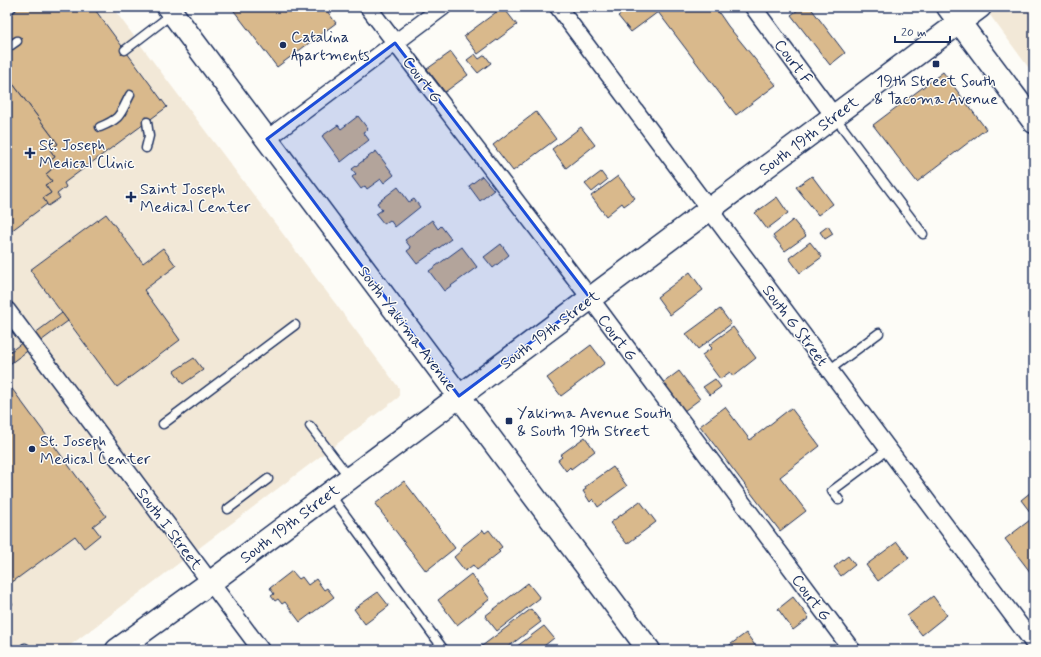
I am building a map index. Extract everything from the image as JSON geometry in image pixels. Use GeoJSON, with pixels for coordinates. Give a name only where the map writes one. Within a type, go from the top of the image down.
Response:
{"type":"FeatureCollection","features":[{"type":"Feature","properties":{"kind":"main road","name":"South 19th Street"},"geometry":{"type":"LineString","coordinates":[[117,650],[211,582],[834,116],[954,15],[980,7]]}},
{"type":"Feature","properties":{"kind":"main road","name":"South Yakima Avenue"},"geometry":{"type":"LineString","coordinates":[[170,10],[649,650]]}},
{"type":"Feature","properties":{"kind":"main road"},"geometry":{"type":"LineString","coordinates":[[954,15],[1034,122]]}},
{"type":"Feature","properties":{"kind":"street","name":"Court G"},"geometry":{"type":"LineString","coordinates":[[368,7],[590,298],[852,650]]}},
{"type":"Feature","properties":{"kind":"street"},"geometry":{"type":"LineString","coordinates":[[266,139],[443,7]]}},
{"type":"Feature","properties":{"kind":"street","name":"South G Street"},"geometry":{"type":"LineString","coordinates":[[558,7],[1034,644]]}},
{"type":"Feature","properties":{"kind":"street","name":"Court F"},"geometry":{"type":"LineString","coordinates":[[753,7],[834,116]]}},
{"type":"Feature","properties":{"kind":"street","name":"South I Street"},"geometry":{"type":"LineString","coordinates":[[7,310],[261,650]]}},
{"type":"Feature","properties":{"kind":"lane"},"geometry":{"type":"LineString","coordinates":[[125,50],[170,10]]}},
{"type":"Feature","properties":{"kind":"lane"},"geometry":{"type":"LineString","coordinates":[[7,48],[17,41]]}},
{"type":"Feature","properties":{"kind":"lane"},"geometry":{"type":"LineString","coordinates":[[100,127],[114,121],[119,116],[130,95]]}},
{"type":"Feature","properties":{"kind":"lane"},"geometry":{"type":"LineString","coordinates":[[834,116],[923,234]]}},
{"type":"Feature","properties":{"kind":"lane"},"geometry":{"type":"LineString","coordinates":[[146,148],[149,136],[147,122]]}},
{"type":"Feature","properties":{"kind":"lane"},"geometry":{"type":"LineString","coordinates":[[163,424],[295,325]]}},
{"type":"Feature","properties":{"kind":"lane"},"geometry":{"type":"LineString","coordinates":[[829,370],[879,332]]}},
{"type":"Feature","properties":{"kind":"lane"},"geometry":{"type":"LineString","coordinates":[[310,426],[349,478]]}},
{"type":"Feature","properties":{"kind":"lane"},"geometry":{"type":"LineString","coordinates":[[839,500],[832,491],[888,449]]}},
{"type":"Feature","properties":{"kind":"lane"},"geometry":{"type":"LineString","coordinates":[[228,509],[268,479]]}},
{"type":"Feature","properties":{"kind":"lane"},"geometry":{"type":"LineString","coordinates":[[329,493],[444,650]]}},
{"type":"Feature","properties":{"kind":"highlighted area"},"geometry":{"type":"Polygon","coordinates":[[[395,43],[590,298],[459,396],[267,139],[395,43]]]}},
{"type":"Feature","properties":{"kind":"shaded area","name":"Saint Joseph Medical Center"},"geometry":{"type":"Polygon","coordinates":[[[7,7],[112,7],[399,388],[399,397],[64,650],[7,650],[7,7]]]}},
{"type":"Feature","properties":{"kind":"shaded area"},"geometry":{"type":"Polygon","coordinates":[[[984,7],[1034,7],[1034,75],[984,7]]]}},
{"type":"Feature","properties":{"kind":"building"},"geometry":{"type":"Polygon","coordinates":[[[7,7],[93,7],[167,107],[64,183],[66,187],[57,194],[60,198],[48,206],[43,198],[51,193],[45,185],[52,181],[46,174],[53,168],[48,162],[55,157],[50,150],[58,144],[7,76],[7,7]]]}},
{"type":"Feature","properties":{"kind":"building","name":"Catalina Apartments"},"geometry":{"type":"Polygon","coordinates":[[[231,7],[281,7],[285,12],[292,7],[324,7],[336,23],[277,67],[231,7]]]}},
{"type":"Feature","properties":{"kind":"building"},"geometry":{"type":"Polygon","coordinates":[[[503,7],[517,25],[478,54],[464,36],[503,7]]]}},
{"type":"Feature","properties":{"kind":"building"},"geometry":{"type":"Polygon","coordinates":[[[615,7],[715,7],[728,26],[776,85],[736,115],[658,12],[631,32],[618,16],[622,13],[615,7]]]}},
{"type":"Feature","properties":{"kind":"building"},"geometry":{"type":"Polygon","coordinates":[[[802,7],[810,7],[845,53],[830,65],[791,15],[802,7]]]}},
{"type":"Feature","properties":{"kind":"building"},"geometry":{"type":"Polygon","coordinates":[[[451,52],[468,75],[445,92],[427,69],[451,52]]]}},
{"type":"Feature","properties":{"kind":"building"},"geometry":{"type":"Polygon","coordinates":[[[475,54],[479,59],[485,55],[491,63],[478,73],[467,60],[475,54]]]}},
{"type":"Feature","properties":{"kind":"building"},"geometry":{"type":"Polygon","coordinates":[[[943,72],[986,129],[917,182],[873,125],[943,72]]]}},
{"type":"Feature","properties":{"kind":"building","name":"St. Joseph Medical Clinic"},"geometry":{"type":"Polygon","coordinates":[[[7,76],[58,144],[50,150],[55,157],[48,162],[53,168],[46,174],[52,181],[45,185],[51,193],[43,198],[47,204],[7,234],[7,76]]]}},
{"type":"Feature","properties":{"kind":"building"},"geometry":{"type":"Polygon","coordinates":[[[536,112],[556,139],[513,171],[493,145],[536,112]]]}},
{"type":"Feature","properties":{"kind":"building"},"geometry":{"type":"Polygon","coordinates":[[[358,116],[368,129],[363,132],[369,140],[341,162],[322,136],[338,125],[341,129],[358,116]]]}},
{"type":"Feature","properties":{"kind":"building"},"geometry":{"type":"Polygon","coordinates":[[[581,127],[595,145],[566,168],[552,149],[581,127]]]}},
{"type":"Feature","properties":{"kind":"building"},"geometry":{"type":"Polygon","coordinates":[[[376,151],[394,175],[384,183],[381,179],[367,189],[365,186],[361,189],[352,177],[356,174],[352,169],[376,151]]]}},
{"type":"Feature","properties":{"kind":"building"},"geometry":{"type":"Polygon","coordinates":[[[601,172],[607,180],[592,192],[585,184],[601,172]]]}},
{"type":"Feature","properties":{"kind":"building"},"geometry":{"type":"Polygon","coordinates":[[[482,176],[494,190],[480,201],[469,186],[482,176]]]}},
{"type":"Feature","properties":{"kind":"building"},"geometry":{"type":"Polygon","coordinates":[[[618,176],[635,198],[624,206],[622,203],[606,216],[591,196],[618,176]]]}},
{"type":"Feature","properties":{"kind":"building"},"geometry":{"type":"Polygon","coordinates":[[[812,176],[833,204],[818,215],[796,187],[812,176]]]}},
{"type":"Feature","properties":{"kind":"building"},"geometry":{"type":"Polygon","coordinates":[[[398,187],[409,202],[414,199],[420,207],[395,227],[390,220],[384,224],[376,214],[382,210],[377,203],[398,187]]]}},
{"type":"Feature","properties":{"kind":"building"},"geometry":{"type":"Polygon","coordinates":[[[777,197],[788,213],[767,229],[755,213],[777,197]]]}},
{"type":"Feature","properties":{"kind":"building"},"geometry":{"type":"Polygon","coordinates":[[[106,214],[143,263],[163,248],[176,266],[144,290],[180,340],[117,387],[30,270],[106,214]]]}},
{"type":"Feature","properties":{"kind":"building"},"geometry":{"type":"Polygon","coordinates":[[[432,220],[438,229],[441,226],[451,239],[417,264],[407,251],[411,248],[405,240],[432,220]]]}},
{"type":"Feature","properties":{"kind":"building"},"geometry":{"type":"Polygon","coordinates":[[[793,220],[806,236],[785,251],[773,236],[793,220]]]}},
{"type":"Feature","properties":{"kind":"building"},"geometry":{"type":"Polygon","coordinates":[[[828,226],[833,234],[825,239],[820,232],[828,226]]]}},
{"type":"Feature","properties":{"kind":"building"},"geometry":{"type":"Polygon","coordinates":[[[810,242],[822,257],[800,273],[789,258],[810,242]]]}},
{"type":"Feature","properties":{"kind":"building"},"geometry":{"type":"Polygon","coordinates":[[[501,244],[509,255],[493,268],[484,257],[501,244]]]}},
{"type":"Feature","properties":{"kind":"building"},"geometry":{"type":"Polygon","coordinates":[[[462,247],[477,267],[444,291],[429,271],[462,247]]]}},
{"type":"Feature","properties":{"kind":"building"},"geometry":{"type":"Polygon","coordinates":[[[690,272],[703,290],[670,315],[657,297],[690,272]]]}},
{"type":"Feature","properties":{"kind":"building"},"geometry":{"type":"Polygon","coordinates":[[[720,309],[731,324],[698,349],[686,334],[720,309]]]}},
{"type":"Feature","properties":{"kind":"building"},"geometry":{"type":"Polygon","coordinates":[[[62,313],[68,321],[7,366],[7,354],[62,313]]]}},
{"type":"Feature","properties":{"kind":"building"},"geometry":{"type":"Polygon","coordinates":[[[733,327],[756,358],[733,376],[730,372],[720,379],[702,355],[712,348],[709,345],[733,327]]]}},
{"type":"Feature","properties":{"kind":"building"},"geometry":{"type":"Polygon","coordinates":[[[591,345],[605,363],[561,396],[547,378],[591,345]]]}},
{"type":"Feature","properties":{"kind":"building"},"geometry":{"type":"Polygon","coordinates":[[[194,358],[203,370],[183,384],[174,371],[194,358]]]}},
{"type":"Feature","properties":{"kind":"building"},"geometry":{"type":"Polygon","coordinates":[[[679,371],[700,399],[680,414],[659,386],[679,371]]]}},
{"type":"Feature","properties":{"kind":"building"},"geometry":{"type":"Polygon","coordinates":[[[715,379],[721,387],[710,395],[703,387],[715,379]]]}},
{"type":"Feature","properties":{"kind":"building","name":"St. Joseph Medical Center"},"geometry":{"type":"Polygon","coordinates":[[[7,382],[106,516],[93,526],[100,535],[84,548],[75,536],[7,586],[7,382]]]}},
{"type":"Feature","properties":{"kind":"building"},"geometry":{"type":"Polygon","coordinates":[[[725,407],[750,440],[791,408],[820,446],[780,477],[806,511],[780,531],[700,426],[725,407]]]}},
{"type":"Feature","properties":{"kind":"building"},"geometry":{"type":"Polygon","coordinates":[[[585,437],[595,451],[566,471],[558,460],[562,457],[560,455],[585,437]]]}},
{"type":"Feature","properties":{"kind":"building"},"geometry":{"type":"Polygon","coordinates":[[[613,467],[627,486],[598,507],[593,499],[590,502],[583,491],[586,489],[585,487],[613,467]]]}},
{"type":"Feature","properties":{"kind":"building"},"geometry":{"type":"Polygon","coordinates":[[[404,481],[455,548],[426,571],[375,504],[404,481]]]}},
{"type":"Feature","properties":{"kind":"building"},"geometry":{"type":"Polygon","coordinates":[[[1031,492],[1034,496],[1034,517],[1021,500],[1031,492]]]}},
{"type":"Feature","properties":{"kind":"building"},"geometry":{"type":"Polygon","coordinates":[[[640,501],[656,522],[627,544],[610,523],[640,501]]]}},
{"type":"Feature","properties":{"kind":"building"},"geometry":{"type":"Polygon","coordinates":[[[1034,517],[1034,577],[1005,539],[1034,517]]]}},
{"type":"Feature","properties":{"kind":"building"},"geometry":{"type":"Polygon","coordinates":[[[483,530],[485,533],[489,530],[502,547],[498,550],[500,552],[477,570],[473,565],[465,571],[454,557],[462,550],[460,548],[483,530]]]}},
{"type":"Feature","properties":{"kind":"building"},"geometry":{"type":"Polygon","coordinates":[[[897,542],[909,558],[878,581],[866,565],[897,542]]]}},
{"type":"Feature","properties":{"kind":"building"},"geometry":{"type":"Polygon","coordinates":[[[848,556],[855,565],[841,576],[834,567],[848,556]]]}},
{"type":"Feature","properties":{"kind":"building"},"geometry":{"type":"Polygon","coordinates":[[[292,571],[299,579],[302,577],[308,585],[316,579],[324,590],[327,588],[334,597],[300,622],[285,602],[282,604],[278,599],[275,601],[271,596],[274,594],[270,588],[292,571]]]}},
{"type":"Feature","properties":{"kind":"building"},"geometry":{"type":"Polygon","coordinates":[[[471,574],[490,599],[457,625],[438,600],[471,574]]]}},
{"type":"Feature","properties":{"kind":"building"},"geometry":{"type":"Polygon","coordinates":[[[528,583],[540,598],[497,631],[485,616],[528,583]]]}},
{"type":"Feature","properties":{"kind":"building"},"geometry":{"type":"Polygon","coordinates":[[[378,592],[389,606],[365,624],[354,609],[378,592]]]}},
{"type":"Feature","properties":{"kind":"building"},"geometry":{"type":"Polygon","coordinates":[[[933,596],[947,615],[922,635],[907,616],[933,596]]]}},
{"type":"Feature","properties":{"kind":"building"},"geometry":{"type":"Polygon","coordinates":[[[7,597],[13,604],[7,608],[7,597]]]}},
{"type":"Feature","properties":{"kind":"building"},"geometry":{"type":"Polygon","coordinates":[[[793,597],[809,618],[793,630],[778,609],[793,597]]]}},
{"type":"Feature","properties":{"kind":"building"},"geometry":{"type":"Polygon","coordinates":[[[531,609],[541,622],[504,650],[485,650],[482,646],[531,609]]]}},
{"type":"Feature","properties":{"kind":"building"},"geometry":{"type":"Polygon","coordinates":[[[544,626],[554,638],[539,650],[512,650],[544,626]]]}},
{"type":"Feature","properties":{"kind":"building"},"geometry":{"type":"Polygon","coordinates":[[[746,633],[757,648],[755,650],[723,650],[746,633]]]}},
{"type":"Feature","properties":{"kind":"place","name":"Catalina Apartments"},"geometry":{"type":"Point","coordinates":[283,45]}},
{"type":"Feature","properties":{"kind":"place","name":"19th Street South & Tacoma Avenue"},"geometry":{"type":"Point","coordinates":[936,64]}},
{"type":"Feature","properties":{"kind":"place","name":"St. Joseph Medical Clinic"},"geometry":{"type":"Point","coordinates":[30,153]}},
{"type":"Feature","properties":{"kind":"place","name":"Saint Joseph Medical Center"},"geometry":{"type":"Point","coordinates":[131,197]}},
{"type":"Feature","properties":{"kind":"place","name":"Yakima Avenue South & South 19th Street"},"geometry":{"type":"Point","coordinates":[509,421]}},
{"type":"Feature","properties":{"kind":"place","name":"St. Joseph Medical Center"},"geometry":{"type":"Point","coordinates":[32,449]}}]}
